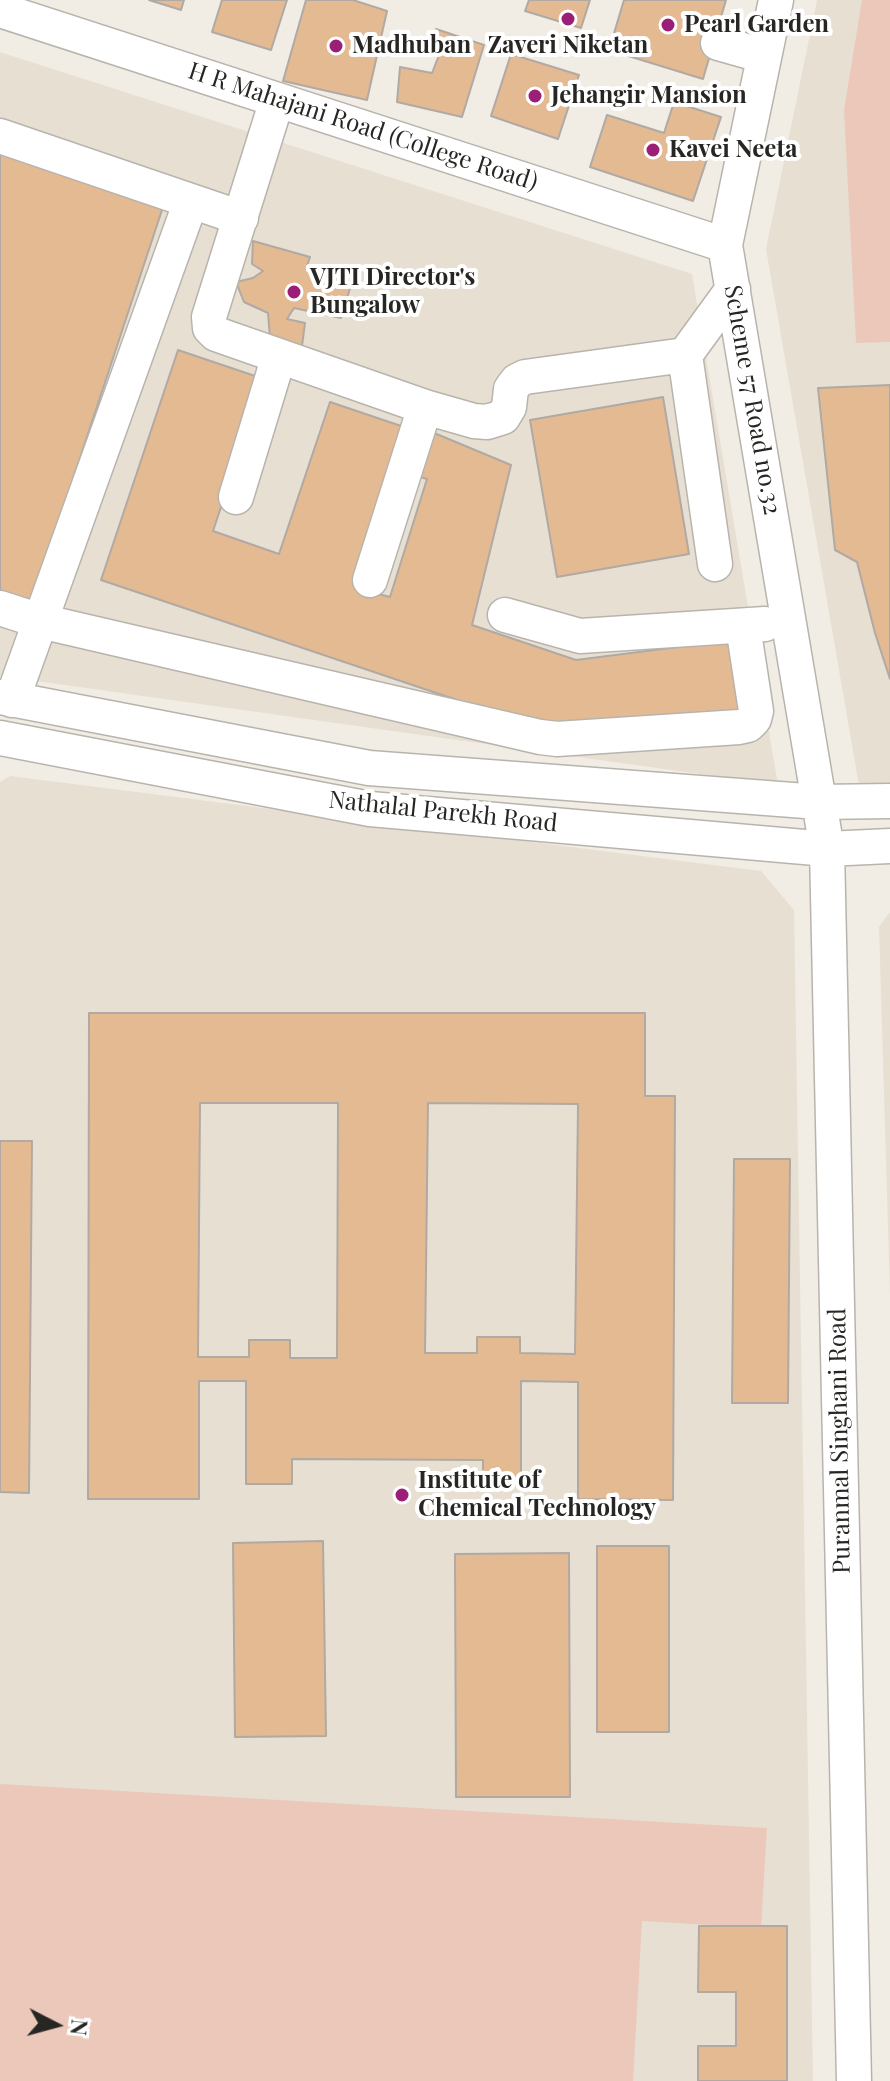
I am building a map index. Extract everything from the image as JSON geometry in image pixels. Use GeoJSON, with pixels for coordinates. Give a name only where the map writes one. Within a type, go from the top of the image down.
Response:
{"type":"FeatureCollection","features":[{"type":"Feature","properties":{"kind":"street","name":"Scheme 57 Road no.32"},"geometry":{"type":"LineString","coordinates":[[776,0],[725,245],[819,802]]}},
{"type":"Feature","properties":{"kind":"street","name":"H R Mahajani Road (College Road)"},"geometry":{"type":"LineString","coordinates":[[0,10],[725,245]]}},
{"type":"Feature","properties":{"kind":"street"},"geometry":{"type":"LineString","coordinates":[[718,43],[764,56]]}},
{"type":"Feature","properties":{"kind":"street"},"geometry":{"type":"LineString","coordinates":[[277,100],[209,317],[210,328],[216,334],[425,407],[487,422],[503,417],[509,407],[511,389],[525,377],[685,355]]}},
{"type":"Feature","properties":{"kind":"street"},"geometry":{"type":"LineString","coordinates":[[0,136],[241,218]]}},
{"type":"Feature","properties":{"kind":"street"},"geometry":{"type":"LineString","coordinates":[[6,698],[40,621],[191,201]]}},
{"type":"Feature","properties":{"kind":"street"},"geometry":{"type":"LineString","coordinates":[[715,564],[685,355],[733,289]]}},
{"type":"Feature","properties":{"kind":"street"},"geometry":{"type":"LineString","coordinates":[[236,497],[279,356]]}},
{"type":"Feature","properties":{"kind":"street"},"geometry":{"type":"LineString","coordinates":[[370,580],[425,407]]}},
{"type":"Feature","properties":{"kind":"street"},"geometry":{"type":"LineString","coordinates":[[0,608],[40,621],[557,739],[748,725],[756,711],[743,626]]}},
{"type":"Feature","properties":{"kind":"street"},"geometry":{"type":"LineString","coordinates":[[505,615],[580,636],[789,622]]}},
{"type":"Feature","properties":{"kind":"street","name":"Nathalal Parekh Road"},"geometry":{"type":"LineString","coordinates":[[6,698],[369,768],[819,802],[890,801]]}},
{"type":"Feature","properties":{"kind":"street","name":"Nathalal Parekh Road"},"geometry":{"type":"LineString","coordinates":[[0,738],[370,809],[827,849],[890,846]]}},
{"type":"Feature","properties":{"kind":"street","name":"Puranmal Singhani Road"},"geometry":{"type":"LineString","coordinates":[[819,802],[827,849],[854,2081]]}},
{"type":"Feature","properties":{"kind":"shaded area"},"geometry":{"type":"Polygon","coordinates":[[[817,0],[890,0],[890,797],[861,797],[766,249],[817,0]]]}},
{"type":"Feature","properties":{"kind":"shaded area"},"geometry":{"type":"Polygon","coordinates":[[[862,0],[890,0],[890,342],[856,343],[844,110],[862,0]]]}},
{"type":"Feature","properties":{"kind":"shaded area"},"geometry":{"type":"Polygon","coordinates":[[[0,52],[692,274],[778,785],[0,676],[0,52]]]}},
{"type":"Feature","properties":{"kind":"shaded area","name":"Institute of Chemical Technology"},"geometry":{"type":"Polygon","coordinates":[[[10,776],[761,871],[794,910],[813,2081],[0,2081],[0,782],[10,776]]]}},
{"type":"Feature","properties":{"kind":"shaded area"},"geometry":{"type":"Polygon","coordinates":[[[890,912],[890,1295],[879,927],[890,912]]]}},
{"type":"Feature","properties":{"kind":"shaded area"},"geometry":{"type":"Polygon","coordinates":[[[0,1784],[767,1828],[761,1928],[642,1921],[633,2081],[0,2081],[0,1784]]]}},
{"type":"Feature","properties":{"kind":"building"},"geometry":{"type":"Polygon","coordinates":[[[149,0],[184,0],[181,10],[149,0]]]}},
{"type":"Feature","properties":{"kind":"building"},"geometry":{"type":"Polygon","coordinates":[[[222,0],[287,0],[271,50],[212,32],[222,0]]]}},
{"type":"Feature","properties":{"kind":"building","name":"Madhuban"},"geometry":{"type":"Polygon","coordinates":[[[306,0],[353,0],[387,11],[367,100],[283,81],[306,0]]]}},
{"type":"Feature","properties":{"kind":"building","name":"Zaveri Niketan"},"geometry":{"type":"Polygon","coordinates":[[[529,0],[590,0],[581,28],[525,11],[529,0]]]}},
{"type":"Feature","properties":{"kind":"building","name":"Pearl Garden"},"geometry":{"type":"Polygon","coordinates":[[[624,0],[726,0],[703,79],[609,50],[624,0]]]}},
{"type":"Feature","properties":{"kind":"building"},"geometry":{"type":"Polygon","coordinates":[[[436,29],[484,45],[462,117],[397,102],[400,67],[432,73],[443,45],[432,41],[436,29]]]}},
{"type":"Feature","properties":{"kind":"building","name":"Jehangir Mansion"},"geometry":{"type":"Polygon","coordinates":[[[511,54],[579,75],[558,139],[491,116],[511,54]]]}},
{"type":"Feature","properties":{"kind":"building","name":"Kavei Neeta"},"geometry":{"type":"Polygon","coordinates":[[[674,102],[721,117],[693,201],[590,167],[607,115],[664,133],[674,102]]]}},
{"type":"Feature","properties":{"kind":"building"},"geometry":{"type":"Polygon","coordinates":[[[0,152],[163,207],[32,603],[0,593],[0,152]]]}},
{"type":"Feature","properties":{"kind":"building","name":"VJTI Director's Bungalow"},"geometry":{"type":"Polygon","coordinates":[[[253,241],[310,257],[306,269],[352,282],[341,318],[294,308],[287,319],[305,323],[302,346],[270,338],[268,313],[244,302],[236,282],[253,278],[263,271],[252,264],[253,241]]]}},
{"type":"Feature","properties":{"kind":"building"},"geometry":{"type":"Polygon","coordinates":[[[178,350],[264,379],[213,531],[279,554],[330,402],[410,429],[358,589],[390,597],[427,479],[413,475],[427,430],[511,465],[472,625],[576,660],[733,640],[745,711],[552,732],[101,580],[178,350]]]}},
{"type":"Feature","properties":{"kind":"building"},"geometry":{"type":"Polygon","coordinates":[[[890,385],[890,679],[857,562],[835,550],[818,388],[890,385]]]}},
{"type":"Feature","properties":{"kind":"building"},"geometry":{"type":"Polygon","coordinates":[[[663,397],[689,554],[557,577],[530,420],[663,397]]]}},
{"type":"Feature","properties":{"kind":"building"},"geometry":{"type":"Polygon","coordinates":[[[89,1013],[645,1013],[645,1096],[675,1096],[673,1500],[578,1499],[578,1382],[521,1381],[521,1485],[483,1485],[483,1460],[292,1459],[292,1484],[246,1484],[246,1381],[199,1381],[199,1499],[88,1499],[89,1013]],[[200,1103],[198,1357],[249,1357],[249,1340],[290,1340],[290,1358],[337,1358],[338,1103],[200,1103]],[[428,1103],[425,1353],[477,1353],[477,1337],[520,1337],[520,1353],[575,1354],[578,1104],[428,1103]]]}},
{"type":"Feature","properties":{"kind":"building"},"geometry":{"type":"Polygon","coordinates":[[[0,1141],[32,1141],[29,1493],[0,1492],[0,1141]]]}},
{"type":"Feature","properties":{"kind":"building"},"geometry":{"type":"Polygon","coordinates":[[[734,1159],[790,1159],[788,1403],[732,1403],[734,1159]]]}},
{"type":"Feature","properties":{"kind":"building"},"geometry":{"type":"Polygon","coordinates":[[[323,1541],[326,1736],[235,1737],[233,1543],[323,1541]]]}},
{"type":"Feature","properties":{"kind":"building"},"geometry":{"type":"Polygon","coordinates":[[[597,1546],[669,1546],[669,1732],[597,1732],[597,1546]]]}},
{"type":"Feature","properties":{"kind":"building"},"geometry":{"type":"Polygon","coordinates":[[[569,1553],[570,1797],[456,1797],[455,1554],[569,1553]]]}},
{"type":"Feature","properties":{"kind":"building"},"geometry":{"type":"Polygon","coordinates":[[[699,1926],[787,1926],[787,2081],[698,2081],[698,2046],[736,2046],[736,1992],[698,1992],[699,1926]]]}},
{"type":"Feature","properties":{"kind":"place","name":"Zaveri Niketan"},"geometry":{"type":"Point","coordinates":[568,19]}},
{"type":"Feature","properties":{"kind":"place","name":"Pearl Garden"},"geometry":{"type":"Point","coordinates":[668,25]}},
{"type":"Feature","properties":{"kind":"place","name":"Madhuban"},"geometry":{"type":"Point","coordinates":[336,46]}},
{"type":"Feature","properties":{"kind":"place","name":"Jehangir Mansion"},"geometry":{"type":"Point","coordinates":[535,96]}},
{"type":"Feature","properties":{"kind":"place","name":"Kavei Neeta"},"geometry":{"type":"Point","coordinates":[653,150]}},
{"type":"Feature","properties":{"kind":"place","name":"VJTI Director's Bungalow"},"geometry":{"type":"Point","coordinates":[294,292]}},
{"type":"Feature","properties":{"kind":"place","name":"Institute of Chemical Technology"},"geometry":{"type":"Point","coordinates":[402,1495]}}]}
